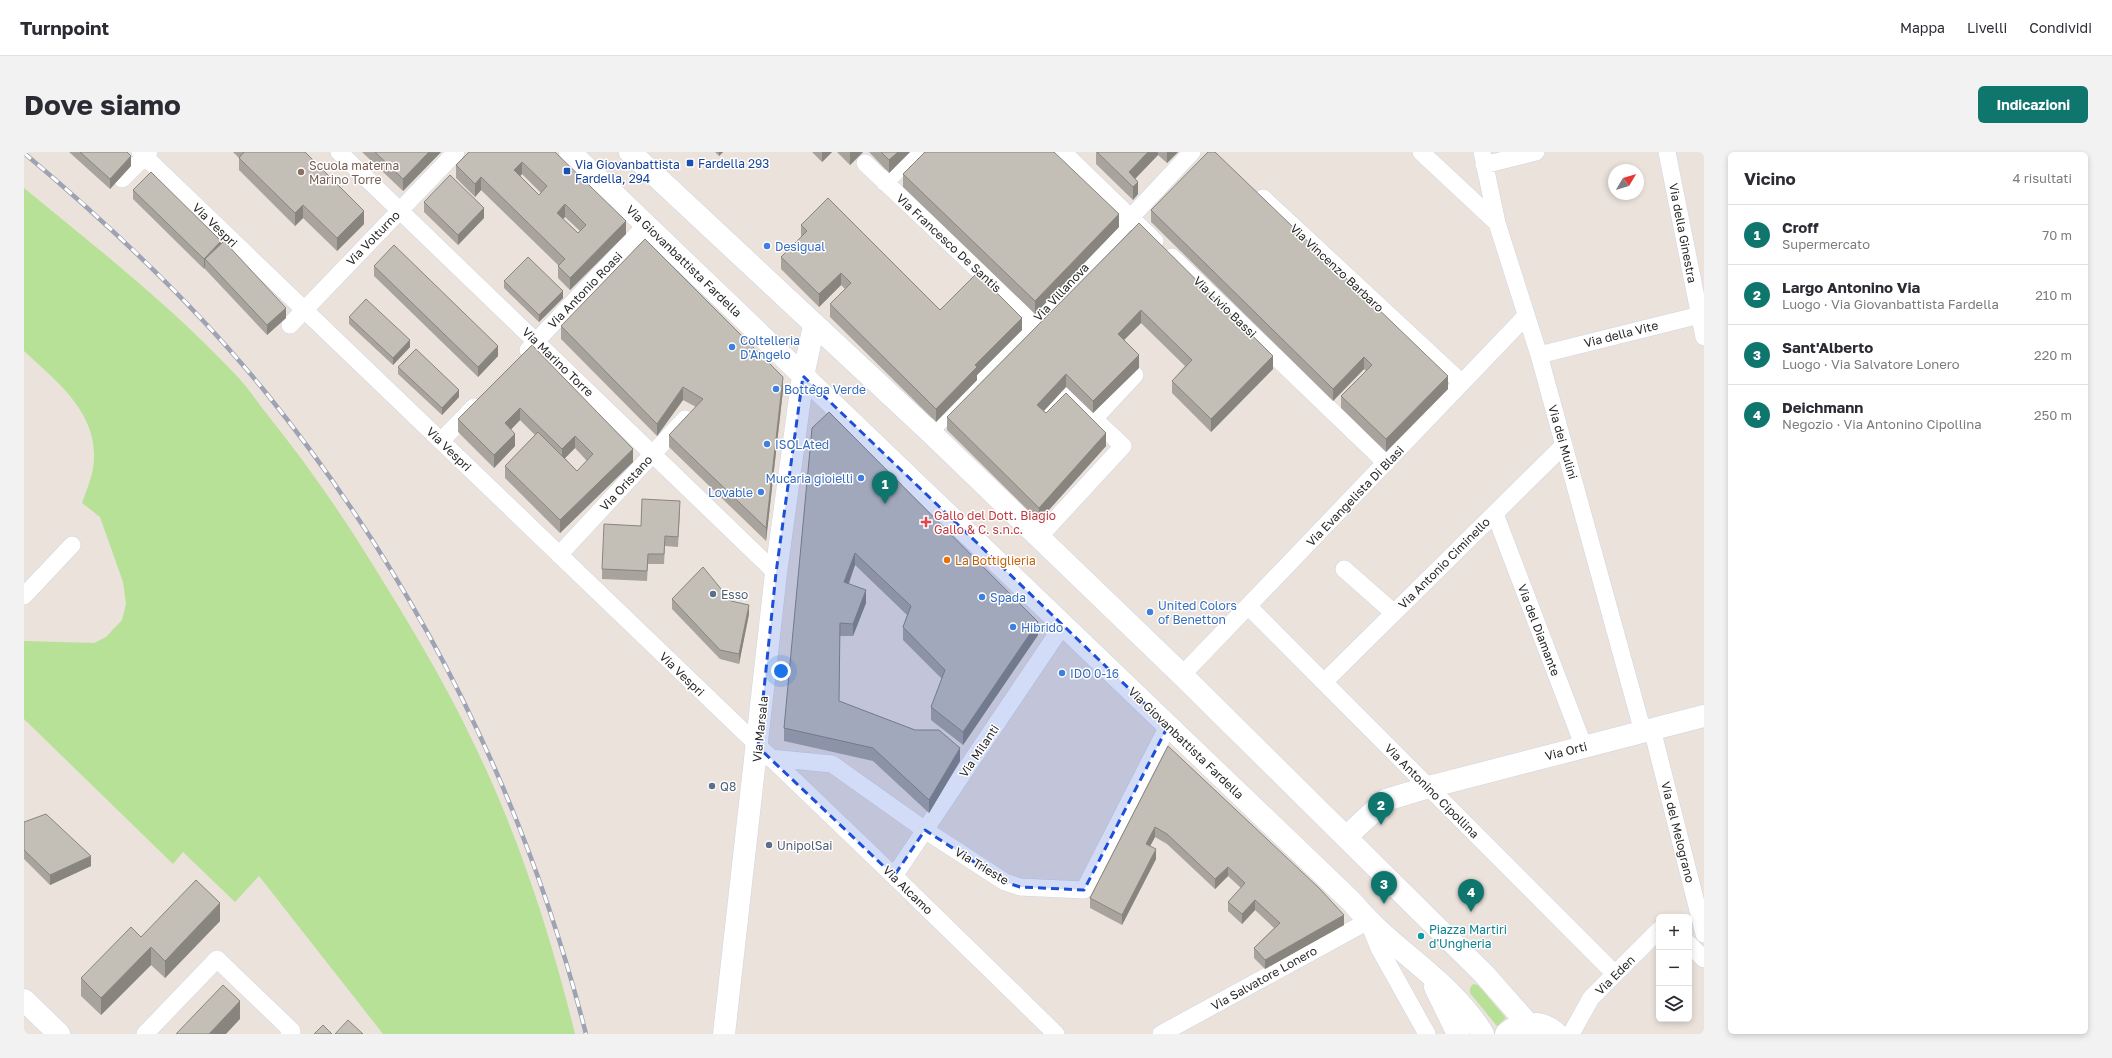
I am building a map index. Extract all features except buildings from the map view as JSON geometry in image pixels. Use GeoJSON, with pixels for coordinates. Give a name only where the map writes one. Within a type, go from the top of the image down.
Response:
{"type":"FeatureCollection","features":[{"type":"Feature","properties":{"kind":"main road","name":"Via Giovanbattista Fardella"},"geometry":{"type":"LineString","coordinates":[[570,152],[1352,902],[1368,921],[1423,966]]}},
{"type":"Feature","properties":{"kind":"main road"},"geometry":{"type":"LineString","coordinates":[[630,152],[814,326],[930,432],[1182,675],[1484,974],[1528,1024]]}},
{"type":"Feature","properties":{"kind":"main road","name":"Via Marsala"},"geometry":{"type":"LineString","coordinates":[[724,1034],[764,752],[776,573],[803,376],[814,326]]}},
{"type":"Feature","properties":{"kind":"main road","name":"Via Orti"},"geometry":{"type":"LineString","coordinates":[[1346,837],[1386,800],[1428,787],[1704,716]]}},
{"type":"Feature","properties":{"kind":"main road"},"geometry":{"type":"LineString","coordinates":[[1423,966],[1444,1002],[1458,1034]]}},
{"type":"Feature","properties":{"kind":"main road"},"geometry":{"type":"LineString","coordinates":[[1423,966],[1463,1006],[1483,1034]]}},
{"type":"Feature","properties":{"kind":"main road"},"geometry":{"type":"LineString","coordinates":[[24,1000],[59,1034]]}},
{"type":"Feature","properties":{"kind":"main road"},"geometry":{"type":"LineString","coordinates":[[1506,1034],[1518,1026],[1528,1024],[1546,1026],[1557,1034]]}},
{"type":"Feature","properties":{"kind":"street","name":"Via Marino Torre"},"geometry":{"type":"LineString","coordinates":[[339,152],[776,573]]}},
{"type":"Feature","properties":{"kind":"street","name":"Via Volturno"},"geometry":{"type":"LineString","coordinates":[[290,325],[456,152]]}},
{"type":"Feature","properties":{"kind":"street"},"geometry":{"type":"LineString","coordinates":[[885,183],[915,152]]}},
{"type":"Feature","properties":{"kind":"street","name":"Via Livio Bassi"},"geometry":{"type":"LineString","coordinates":[[1063,152],[1386,463]]}},
{"type":"Feature","properties":{"kind":"street","name":"Via Villanova"},"geometry":{"type":"LineString","coordinates":[[930,432],[1192,152]]}},
{"type":"Feature","properties":{"kind":"street"},"geometry":{"type":"LineString","coordinates":[[1421,152],[1497,223]]}},
{"type":"Feature","properties":{"kind":"street"},"geometry":{"type":"LineString","coordinates":[[1458,187],[1484,166],[1536,152]]}},
{"type":"Feature","properties":{"kind":"street","name":"Via della Ginestra"},"geometry":{"type":"LineString","coordinates":[[1667,152],[1701,314],[1704,337]]}},
{"type":"Feature","properties":{"kind":"street"},"geometry":{"type":"LineString","coordinates":[[122,179],[144,154]]}},
{"type":"Feature","properties":{"kind":"street","name":"Via Vespri"},"geometry":{"type":"LineString","coordinates":[[144,154],[304,310],[764,752]]}},
{"type":"Feature","properties":{"kind":"street","name":"Via Francesco De Santis"},"geometry":{"type":"LineString","coordinates":[[865,163],[1033,322]]}},
{"type":"Feature","properties":{"kind":"street","name":"Via dei Mulini"},"geometry":{"type":"LineString","coordinates":[[1484,166],[1497,223],[1539,355],[1647,731]]}},
{"type":"Feature","properties":{"kind":"street","name":"Via Vincenzo Barbaro"},"geometry":{"type":"LineString","coordinates":[[1253,190],[1462,383]]}},
{"type":"Feature","properties":{"kind":"street","name":"Via Antonio Roasi"},"geometry":{"type":"LineString","coordinates":[[514,364],[646,225]]}},
{"type":"Feature","properties":{"kind":"street","name":"Via della Vite"},"geometry":{"type":"LineString","coordinates":[[1539,355],[1701,314]]}},
{"type":"Feature","properties":{"kind":"street","name":"Via Evangelista Di Blasi"},"geometry":{"type":"LineString","coordinates":[[1182,675],[1249,607],[1526,316]]}},
{"type":"Feature","properties":{"kind":"street"},"geometry":{"type":"LineString","coordinates":[[1094,419],[1135,376]]}},
{"type":"Feature","properties":{"kind":"street"},"geometry":{"type":"LineString","coordinates":[[1039,537],[1123,446],[1068,394],[1048,416]]}},
{"type":"Feature","properties":{"kind":"street"},"geometry":{"type":"LineString","coordinates":[[441,441],[483,397]]}},
{"type":"Feature","properties":{"kind":"street","name":"Via Oristano"},"geometry":{"type":"LineString","coordinates":[[559,555],[693,410]]}},
{"type":"Feature","properties":{"kind":"street","name":"Via Antonio Ciminello"},"geometry":{"type":"LineString","coordinates":[[1324,682],[1564,445]]}},
{"type":"Feature","properties":{"kind":"street","name":"Via del Diamante"},"geometry":{"type":"LineString","coordinates":[[1494,514],[1584,747]]}},
{"type":"Feature","properties":{"kind":"street"},"geometry":{"type":"LineString","coordinates":[[24,596],[72,545]]}},
{"type":"Feature","properties":{"kind":"street"},"geometry":{"type":"LineString","coordinates":[[1344,569],[1394,613]]}},
{"type":"Feature","properties":{"kind":"street","name":"Via Antonino Cipollina"},"geometry":{"type":"LineString","coordinates":[[1249,607],[1615,974]]}},
{"type":"Feature","properties":{"kind":"street","name":"Via Milanti"},"geometry":{"type":"LineString","coordinates":[[894,876],[1063,625]]}},
{"type":"Feature","properties":{"kind":"street","name":"Via Trieste"},"geometry":{"type":"LineString","coordinates":[[764,752],[832,764],[925,830],[1005,882],[1020,887],[1084,890],[1168,726]]}},
{"type":"Feature","properties":{"kind":"street","name":"Via del Melograno"},"geometry":{"type":"LineString","coordinates":[[1647,731],[1704,934]]}},
{"type":"Feature","properties":{"kind":"street","name":"Via Alcamo"},"geometry":{"type":"LineString","coordinates":[[764,752],[1056,1034]]}},
{"type":"Feature","properties":{"kind":"street"},"geometry":{"type":"LineString","coordinates":[[1368,921],[1379,948],[1427,1034]]}},
{"type":"Feature","properties":{"kind":"street","name":"Via Salvatore Lonero"},"geometry":{"type":"LineString","coordinates":[[1161,1034],[1368,921]]}},
{"type":"Feature","properties":{"kind":"street","name":"Via Eden"},"geometry":{"type":"LineString","coordinates":[[1574,1029],[1591,998],[1656,933]]}},
{"type":"Feature","properties":{"kind":"street"},"geometry":{"type":"LineString","coordinates":[[1692,947],[1704,959]]}},
{"type":"Feature","properties":{"kind":"street"},"geometry":{"type":"LineString","coordinates":[[145,1034],[217,959],[291,1033]]}},
{"type":"Feature","properties":{"kind":"highlighted area"},"geometry":{"type":"Polygon","coordinates":[[[803,376],[1168,726],[1084,890],[1020,887],[1005,882],[925,830],[894,876],[758,747],[776,573],[803,376]]]}},
{"type":"Feature","properties":{"kind":"green space"},"geometry":{"type":"Polygon","coordinates":[[[24,188],[158,300],[210,348],[251,393],[306,466],[356,538],[438,673],[491,780],[520,851],[532,887],[566,997],[575,1034],[383,1034],[259,876],[235,902],[183,852],[173,864],[24,719],[24,641],[94,643],[106,637],[122,620],[126,604],[123,582],[100,517],[82,503],[94,464],[93,441],[88,426],[81,411],[60,385],[24,351],[24,188]]]}},
{"type":"Feature","properties":{"kind":"green space"},"geometry":{"type":"Polygon","coordinates":[[[1473,984],[1478,985],[1506,1018],[1497,1026],[1470,993],[1470,988],[1473,984]]]}},
{"type":"Feature","properties":{"kind":"railway"},"geometry":{"type":"LineString","coordinates":[[24,153],[120,238],[211,329],[267,394],[322,466],[373,541],[419,618],[461,697],[499,778],[532,861],[561,947],[586,1034]]}},
{"type":"Feature","properties":{"kind":"place","name":"Fardella 293"},"geometry":{"type":"Point","coordinates":[690,163]}},
{"type":"Feature","properties":{"kind":"place","name":"Via Giovanbattista Fardella, 294"},"geometry":{"type":"Point","coordinates":[567,171]}},
{"type":"Feature","properties":{"kind":"place","name":"Scuola materna Marino Torre"},"geometry":{"type":"Point","coordinates":[301,172]}},
{"type":"Feature","properties":{"kind":"place","name":"Desigual"},"geometry":{"type":"Point","coordinates":[767,246]}},
{"type":"Feature","properties":{"kind":"place","name":"Coltelleria D'Angelo"},"geometry":{"type":"Point","coordinates":[732,347]}},
{"type":"Feature","properties":{"kind":"place","name":"Bottega Verde"},"geometry":{"type":"Point","coordinates":[776,389]}},
{"type":"Feature","properties":{"kind":"place","name":"ISOLAted"},"geometry":{"type":"Point","coordinates":[767,444]}},
{"type":"Feature","properties":{"kind":"place","name":"Mucaria gioielli"},"geometry":{"type":"Point","coordinates":[861,478]}},
{"type":"Feature","properties":{"kind":"place","name":"Lovable"},"geometry":{"type":"Point","coordinates":[761,492]}},
{"type":"Feature","properties":{"kind":"place","name":"Croff"},"geometry":{"type":"Point","coordinates":[885,504]}},
{"type":"Feature","properties":{"kind":"place","name":"Gallo del Dott. Biagio Gallo & C. s.n.c."},"geometry":{"type":"Point","coordinates":[926,522]}},
{"type":"Feature","properties":{"kind":"place","name":"La Bottiglieria"},"geometry":{"type":"Point","coordinates":[947,560]}},
{"type":"Feature","properties":{"kind":"place","name":"Esso"},"geometry":{"type":"Point","coordinates":[713,594]}},
{"type":"Feature","properties":{"kind":"place","name":"Spada"},"geometry":{"type":"Point","coordinates":[982,597]}},
{"type":"Feature","properties":{"kind":"place","name":"United Colors of Benetton"},"geometry":{"type":"Point","coordinates":[1150,612]}},
{"type":"Feature","properties":{"kind":"place","name":"Hibrido"},"geometry":{"type":"Point","coordinates":[1013,627]}},
{"type":"Feature","properties":{"kind":"place","name":"IDO 0-16"},"geometry":{"type":"Point","coordinates":[1062,673]}},
{"type":"Feature","properties":{"kind":"place","name":"Q8"},"geometry":{"type":"Point","coordinates":[712,786]}},
{"type":"Feature","properties":{"kind":"place","name":"Largo Antonino Via"},"geometry":{"type":"Point","coordinates":[1381,825]}},
{"type":"Feature","properties":{"kind":"place","name":"UnipolSai"},"geometry":{"type":"Point","coordinates":[769,845]}},
{"type":"Feature","properties":{"kind":"place","name":"Sant'Alberto"},"geometry":{"type":"Point","coordinates":[1384,904]}},
{"type":"Feature","properties":{"kind":"place","name":"Deichmann"},"geometry":{"type":"Point","coordinates":[1471,912]}},
{"type":"Feature","properties":{"kind":"place","name":"Piazza Martiri d'Ungheria"},"geometry":{"type":"Point","coordinates":[1421,936]}}]}
